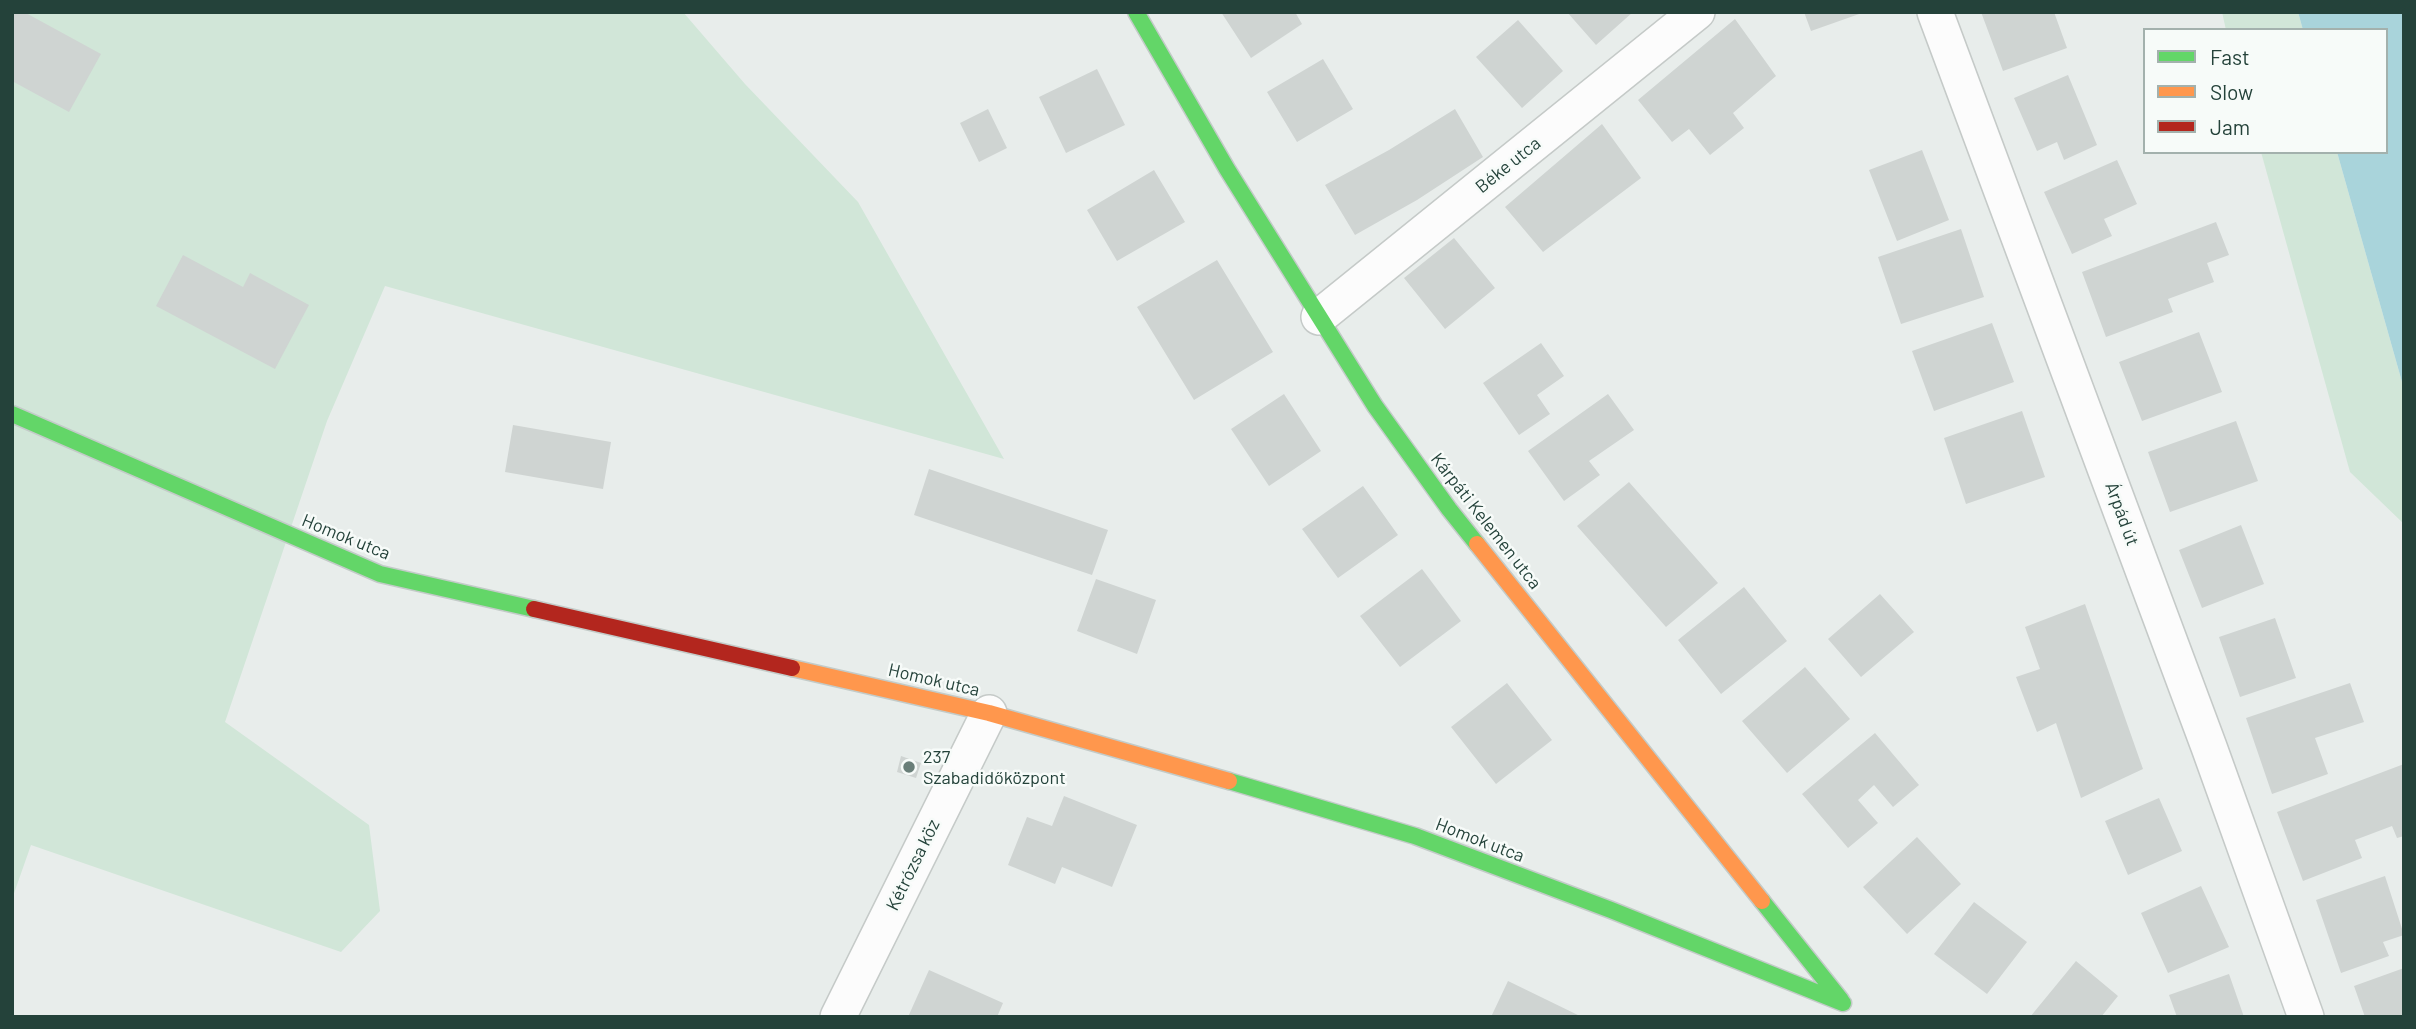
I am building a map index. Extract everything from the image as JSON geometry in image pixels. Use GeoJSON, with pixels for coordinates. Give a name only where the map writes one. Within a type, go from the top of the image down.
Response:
{"type":"FeatureCollection","features":[{"type":"Feature","properties":{"kind":"street","name":"Kárpáti Kelemen utca"},"geometry":{"type":"LineString","coordinates":[[1136,12],[1227,169],[1319,317],[1376,405],[1449,509],[1843,1003],[1857,1017]]}},
{"type":"Feature","properties":{"kind":"street","name":"Béke utca"},"geometry":{"type":"LineString","coordinates":[[1319,317],[1697,12]]}},
{"type":"Feature","properties":{"kind":"street","name":"Árpád út"},"geometry":{"type":"LineString","coordinates":[[1935,12],[2209,747],[2306,1017]]}},
{"type":"Feature","properties":{"kind":"street","name":"Homok utca"},"geometry":{"type":"LineString","coordinates":[[12,414],[380,574],[989,713],[1415,836],[1611,910],[1843,1003]]}},
{"type":"Feature","properties":{"kind":"street","name":"Kétrózsa köz"},"geometry":{"type":"LineString","coordinates":[[838,1017],[989,713]]}},
{"type":"Feature","properties":{"kind":"green space"},"geometry":{"type":"Polygon","coordinates":[[[12,12],[683,12],[745,84],[858,202],[1004,459],[385,286],[327,421],[225,722],[369,825],[380,911],[341,952],[31,845],[12,899],[12,12]]]}},
{"type":"Feature","properties":{"kind":"green space"},"geometry":{"type":"Polygon","coordinates":[[[2222,12],[2298,12],[2302,28],[2226,28],[2222,12]]]}},
{"type":"Feature","properties":{"kind":"green space"},"geometry":{"type":"Polygon","coordinates":[[[2262,154],[2338,154],[2404,389],[2404,524],[2350,472],[2262,154]]]}},
{"type":"Feature","properties":{"kind":"water"},"geometry":{"type":"Polygon","coordinates":[[[2298,12],[2404,12],[2404,389],[2338,154],[2388,154],[2388,28],[2302,28],[2298,12]]]}},
{"type":"Feature","properties":{"kind":"building"},"geometry":{"type":"Polygon","coordinates":[[[12,12],[24,12],[101,54],[69,112],[12,81],[12,12]]]}},
{"type":"Feature","properties":{"kind":"building"},"geometry":{"type":"Polygon","coordinates":[[[1221,12],[1295,12],[1302,24],[1251,58],[1221,12]]]}},
{"type":"Feature","properties":{"kind":"building"},"geometry":{"type":"Polygon","coordinates":[[[1567,12],[1633,12],[1596,45],[1567,12]]]}},
{"type":"Feature","properties":{"kind":"building"},"geometry":{"type":"Polygon","coordinates":[[[1804,12],[1862,12],[1862,13],[1811,31],[1804,12]]]}},
{"type":"Feature","properties":{"kind":"building"},"geometry":{"type":"Polygon","coordinates":[[[1981,12],[2054,12],[2067,48],[2003,71],[1981,12]]]}},
{"type":"Feature","properties":{"kind":"building"},"geometry":{"type":"Polygon","coordinates":[[[1735,19],[1776,76],[1733,113],[1744,128],[1710,155],[1689,129],[1672,142],[1638,100],[1735,19]]]}},
{"type":"Feature","properties":{"kind":"building"},"geometry":{"type":"Polygon","coordinates":[[[1518,20],[1563,71],[1522,108],[1476,57],[1518,20]]]}},
{"type":"Feature","properties":{"kind":"building"},"geometry":{"type":"Polygon","coordinates":[[[1323,59],[1353,109],[1297,142],[1267,92],[1323,59]]]}},
{"type":"Feature","properties":{"kind":"building"},"geometry":{"type":"Polygon","coordinates":[[[1097,69],[1125,125],[1066,153],[1039,97],[1097,69]]]}},
{"type":"Feature","properties":{"kind":"building"},"geometry":{"type":"Polygon","coordinates":[[[2068,75],[2097,145],[2064,160],[2057,142],[2037,151],[2014,98],[2068,75]]]}},
{"type":"Feature","properties":{"kind":"building"},"geometry":{"type":"Polygon","coordinates":[[[988,109],[1007,148],[979,162],[960,123],[988,109]]]}},
{"type":"Feature","properties":{"kind":"building"},"geometry":{"type":"Polygon","coordinates":[[[1455,109],[1483,157],[1417,200],[1355,235],[1325,185],[1455,109]]]}},
{"type":"Feature","properties":{"kind":"building"},"geometry":{"type":"Polygon","coordinates":[[[1602,124],[1641,178],[1543,252],[1505,207],[1602,124]]]}},
{"type":"Feature","properties":{"kind":"building"},"geometry":{"type":"Polygon","coordinates":[[[1922,150],[1949,220],[1897,241],[1869,170],[1922,150]]]}},
{"type":"Feature","properties":{"kind":"building"},"geometry":{"type":"Polygon","coordinates":[[[2117,160],[2137,204],[2104,219],[2112,236],[2072,254],[2044,192],[2117,160]]]}},
{"type":"Feature","properties":{"kind":"building"},"geometry":{"type":"Polygon","coordinates":[[[1154,170],[1185,222],[1117,261],[1087,210],[1154,170]]]}},
{"type":"Feature","properties":{"kind":"building"},"geometry":{"type":"Polygon","coordinates":[[[2216,222],[2229,255],[2207,263],[2214,282],[2168,299],[2173,312],[2106,337],[2082,272],[2216,222]]]}},
{"type":"Feature","properties":{"kind":"building"},"geometry":{"type":"Polygon","coordinates":[[[1961,229],[1984,297],[1901,324],[1878,257],[1961,229]]]}},
{"type":"Feature","properties":{"kind":"building"},"geometry":{"type":"Polygon","coordinates":[[[1454,238],[1495,288],[1445,329],[1404,278],[1454,238]]]}},
{"type":"Feature","properties":{"kind":"building"},"geometry":{"type":"Polygon","coordinates":[[[183,255],[243,287],[250,273],[309,305],[275,369],[156,306],[183,255]]]}},
{"type":"Feature","properties":{"kind":"building"},"geometry":{"type":"Polygon","coordinates":[[[1217,260],[1273,352],[1194,400],[1137,307],[1217,260]]]}},
{"type":"Feature","properties":{"kind":"building"},"geometry":{"type":"Polygon","coordinates":[[[1992,323],[2014,382],[1934,411],[1912,351],[1992,323]]]}},
{"type":"Feature","properties":{"kind":"building"},"geometry":{"type":"Polygon","coordinates":[[[2199,332],[2222,392],[2142,421],[2119,362],[2199,332]]]}},
{"type":"Feature","properties":{"kind":"building"},"geometry":{"type":"Polygon","coordinates":[[[1541,343],[1564,376],[1537,395],[1550,414],[1519,435],[1483,383],[1541,343]]]}},
{"type":"Feature","properties":{"kind":"building"},"geometry":{"type":"Polygon","coordinates":[[[1284,394],[1321,451],[1269,486],[1231,429],[1284,394]]]}},
{"type":"Feature","properties":{"kind":"building"},"geometry":{"type":"Polygon","coordinates":[[[1608,394],[1634,430],[1589,461],[1600,475],[1564,501],[1528,451],[1608,394]]]}},
{"type":"Feature","properties":{"kind":"building"},"geometry":{"type":"Polygon","coordinates":[[[2022,411],[2045,477],[1966,504],[1944,438],[2022,411]]]}},
{"type":"Feature","properties":{"kind":"building"},"geometry":{"type":"Polygon","coordinates":[[[2236,421],[2258,481],[2170,512],[2148,452],[2236,421]]]}},
{"type":"Feature","properties":{"kind":"building"},"geometry":{"type":"Polygon","coordinates":[[[513,425],[611,442],[603,489],[505,472],[513,425]]]}},
{"type":"Feature","properties":{"kind":"building"},"geometry":{"type":"Polygon","coordinates":[[[929,469],[1108,530],[1092,575],[914,515],[929,469]]]}},
{"type":"Feature","properties":{"kind":"building"},"geometry":{"type":"Polygon","coordinates":[[[1629,482],[1718,583],[1666,627],[1577,526],[1629,482]]]}},
{"type":"Feature","properties":{"kind":"building"},"geometry":{"type":"Polygon","coordinates":[[[1363,486],[1398,535],[1338,578],[1302,529],[1363,486]]]}},
{"type":"Feature","properties":{"kind":"building"},"geometry":{"type":"Polygon","coordinates":[[[2241,525],[2264,584],[2202,608],[2179,550],[2241,525]]]}},
{"type":"Feature","properties":{"kind":"building"},"geometry":{"type":"Polygon","coordinates":[[[1422,569],[1461,621],[1400,667],[1360,616],[1422,569]]]}},
{"type":"Feature","properties":{"kind":"building"},"geometry":{"type":"Polygon","coordinates":[[[1096,579],[1156,600],[1137,654],[1077,631],[1096,579]]]}},
{"type":"Feature","properties":{"kind":"building"},"geometry":{"type":"Polygon","coordinates":[[[1744,587],[1787,641],[1721,694],[1678,640],[1744,587]]]}},
{"type":"Feature","properties":{"kind":"building"},"geometry":{"type":"Polygon","coordinates":[[[1880,594],[1914,632],[1861,677],[1828,639],[1880,594]]]}},
{"type":"Feature","properties":{"kind":"building"},"geometry":{"type":"Polygon","coordinates":[[[2085,604],[2143,769],[2081,798],[2056,723],[2037,732],[2016,677],[2040,669],[2025,627],[2085,604]]]}},
{"type":"Feature","properties":{"kind":"building"},"geometry":{"type":"Polygon","coordinates":[[[2275,618],[2296,678],[2240,697],[2219,637],[2275,618]]]}},
{"type":"Feature","properties":{"kind":"building"},"geometry":{"type":"Polygon","coordinates":[[[1805,667],[1850,719],[1787,773],[1742,721],[1805,667]]]}},
{"type":"Feature","properties":{"kind":"building"},"geometry":{"type":"Polygon","coordinates":[[[1507,683],[1552,740],[1496,784],[1451,727],[1507,683]]]}},
{"type":"Feature","properties":{"kind":"building"},"geometry":{"type":"Polygon","coordinates":[[[2350,683],[2364,722],[2315,738],[2328,774],[2272,794],[2246,718],[2350,683]]]}},
{"type":"Feature","properties":{"kind":"building"},"geometry":{"type":"Polygon","coordinates":[[[1875,733],[1919,785],[1893,807],[1874,785],[1858,800],[1878,823],[1848,848],[1802,794],[1875,733]]]}},
{"type":"Feature","properties":{"kind":"building","name":"237 Szabadidőközpont"},"geometry":{"type":"Polygon","coordinates":[[[901,756],[921,763],[916,778],[897,772],[901,756]]]}},
{"type":"Feature","properties":{"kind":"building"},"geometry":{"type":"Polygon","coordinates":[[[2404,764],[2404,836],[2397,838],[2392,826],[2355,840],[2362,858],[2303,881],[2277,812],[2404,764]]]}},
{"type":"Feature","properties":{"kind":"building"},"geometry":{"type":"Polygon","coordinates":[[[1064,796],[1137,825],[1112,887],[1062,867],[1055,884],[1008,865],[1027,817],[1052,826],[1064,796]]]}},
{"type":"Feature","properties":{"kind":"building"},"geometry":{"type":"Polygon","coordinates":[[[2159,798],[2182,851],[2128,875],[2105,821],[2159,798]]]}},
{"type":"Feature","properties":{"kind":"building"},"geometry":{"type":"Polygon","coordinates":[[[1917,837],[1961,884],[1907,934],[1863,887],[1917,837]]]}},
{"type":"Feature","properties":{"kind":"building"},"geometry":{"type":"Polygon","coordinates":[[[2385,876],[2404,935],[2383,942],[2389,956],[2341,973],[2316,900],[2385,876]]]}},
{"type":"Feature","properties":{"kind":"building"},"geometry":{"type":"Polygon","coordinates":[[[2201,886],[2229,947],[2168,973],[2141,913],[2201,886]]]}},
{"type":"Feature","properties":{"kind":"building"},"geometry":{"type":"Polygon","coordinates":[[[1974,902],[2027,942],[1987,994],[1934,954],[1974,902]]]}},
{"type":"Feature","properties":{"kind":"building"},"geometry":{"type":"Polygon","coordinates":[[[2076,961],[2118,996],[2101,1017],[2030,1017],[2076,961]]]}},
{"type":"Feature","properties":{"kind":"building"},"geometry":{"type":"Polygon","coordinates":[[[2404,968],[2404,1017],[2365,1017],[2354,986],[2404,968]]]}},
{"type":"Feature","properties":{"kind":"building"},"geometry":{"type":"Polygon","coordinates":[[[929,970],[1003,1003],[997,1017],[908,1017],[929,970]]]}},
{"type":"Feature","properties":{"kind":"building"},"geometry":{"type":"Polygon","coordinates":[[[2229,974],[2244,1017],[2177,1017],[2169,995],[2229,974]]]}},
{"type":"Feature","properties":{"kind":"building"},"geometry":{"type":"Polygon","coordinates":[[[1508,981],[1582,1017],[1491,1017],[1508,981]]]}},
{"type":"Feature","properties":{"kind":"traffic: fast"},"geometry":{"type":"LineString","coordinates":[[1136,12],[1227,169],[1375,406],[1477,544]]}},
{"type":"Feature","properties":{"kind":"traffic: fast"},"geometry":{"type":"LineString","coordinates":[[12,414],[380,574],[534,609]]}},
{"type":"Feature","properties":{"kind":"traffic: fast"},"geometry":{"type":"LineString","coordinates":[[1229,781],[1415,836],[1611,910],[1843,1003]]}},
{"type":"Feature","properties":{"kind":"traffic: fast"},"geometry":{"type":"LineString","coordinates":[[1762,901],[1841,1000]]}},
{"type":"Feature","properties":{"kind":"traffic: slow"},"geometry":{"type":"LineString","coordinates":[[1477,544],[1762,901]]}},
{"type":"Feature","properties":{"kind":"traffic: slow"},"geometry":{"type":"LineString","coordinates":[[792,668],[989,713],[1229,781]]}},
{"type":"Feature","properties":{"kind":"traffic: jam"},"geometry":{"type":"LineString","coordinates":[[534,609],[792,668]]}},
{"type":"Feature","properties":{"kind":"place","name":"237 Szabadidőközpont"},"geometry":{"type":"Point","coordinates":[909,767]}}]}
